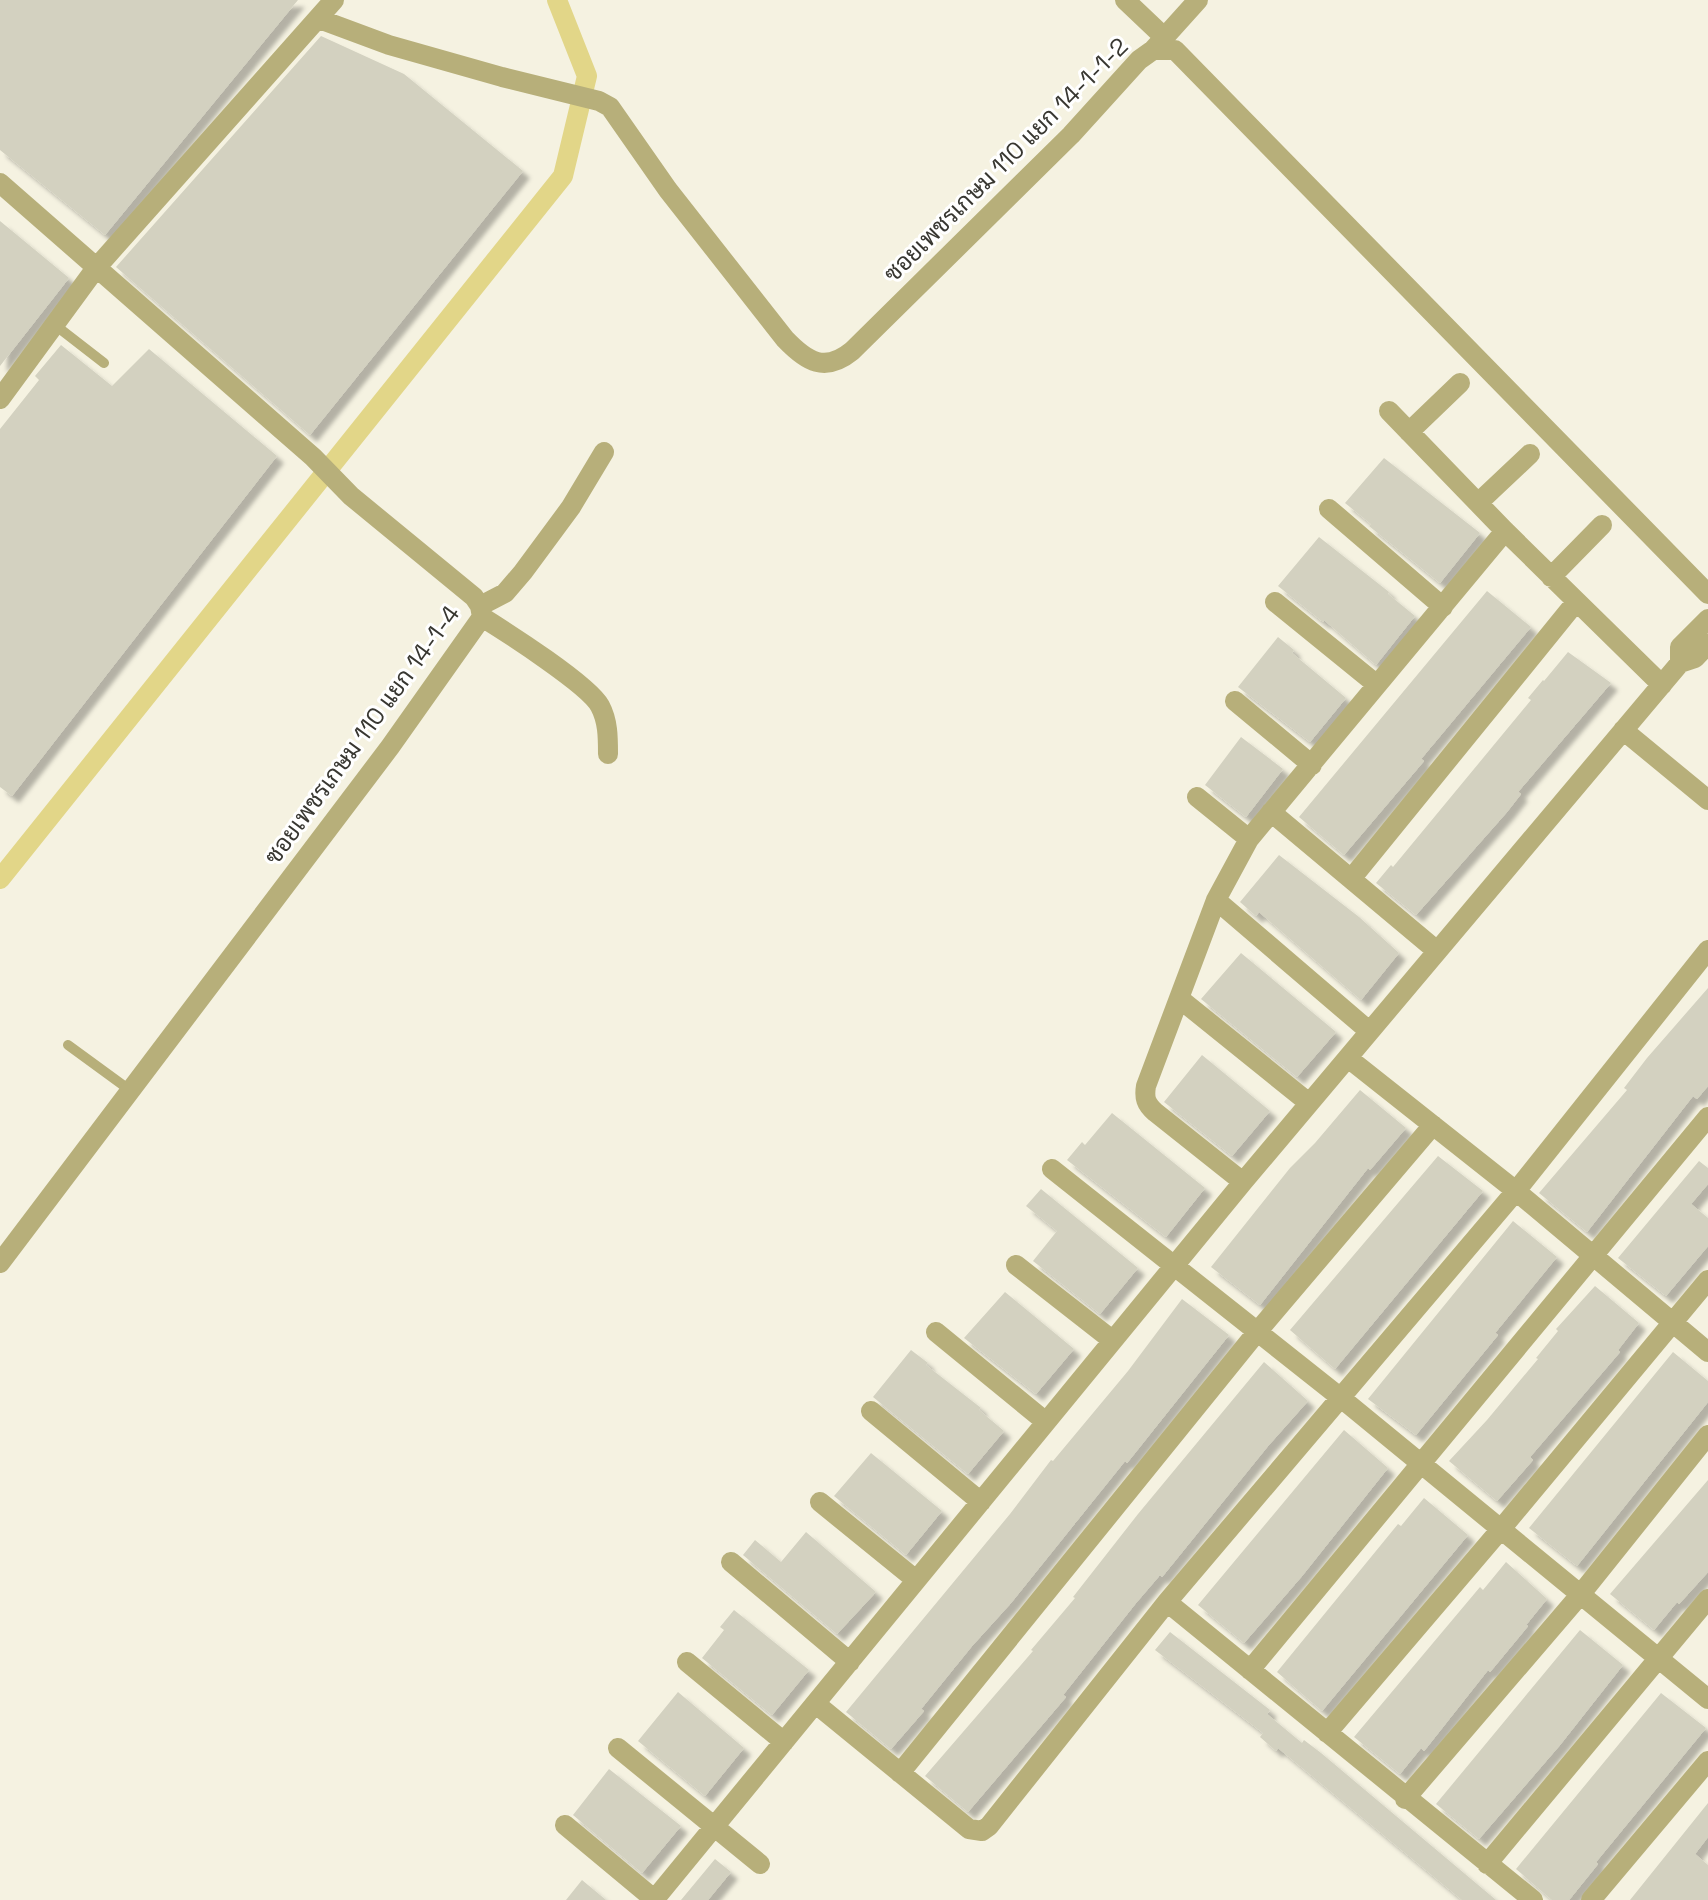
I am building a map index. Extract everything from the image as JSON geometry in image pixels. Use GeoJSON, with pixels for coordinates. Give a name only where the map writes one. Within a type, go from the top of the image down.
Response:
{"type":"FeatureCollection","features":[{"type":"Feature","properties":{"kind":"street"},"geometry":{"type":"LineString","coordinates":[[0,399],[96,268],[334,0]]}},
{"type":"Feature","properties":{"kind":"street"},"geometry":{"type":"LineString","coordinates":[[1125,0],[1158,44],[1198,0]]}},
{"type":"Feature","properties":{"kind":"street","name":"ซอยเพชรเกษม 110 แยก 14-1-1-2"},"geometry":{"type":"LineString","coordinates":[[319,19],[389,45],[532,86],[599,101],[610,107],[676,201],[785,339],[805,357],[826,364],[844,358],[852,351],[1071,135],[1104,95],[1158,44],[1182,55],[1708,594]]}},
{"type":"Feature","properties":{"kind":"street","name":"ซอยเพชรเกษม 110 แยก 14-1-4"},"geometry":{"type":"LineString","coordinates":[[0,183],[313,457],[351,496],[474,597],[481,612],[390,747],[0,1263]]}},
{"type":"Feature","properties":{"kind":"street"},"geometry":{"type":"LineString","coordinates":[[1409,432],[1460,383]]}},
{"type":"Feature","properties":{"kind":"street"},"geometry":{"type":"LineString","coordinates":[[1389,411],[1505,531],[1662,685]]}},
{"type":"Feature","properties":{"kind":"street"},"geometry":{"type":"LineString","coordinates":[[604,452],[571,507],[523,572],[505,593],[481,612],[598,702],[606,718],[608,754]]}},
{"type":"Feature","properties":{"kind":"street"},"geometry":{"type":"LineString","coordinates":[[1478,503],[1530,454]]}},
{"type":"Feature","properties":{"kind":"street"},"geometry":{"type":"LineString","coordinates":[[1329,509],[1443,607]]}},
{"type":"Feature","properties":{"kind":"street"},"geometry":{"type":"LineString","coordinates":[[1551,577],[1602,525]]}},
{"type":"Feature","properties":{"kind":"street"},"geometry":{"type":"LineString","coordinates":[[1243,1182],[1155,1112],[1144,1097],[1216,900],[1249,839],[1505,531]]}},
{"type":"Feature","properties":{"kind":"street"},"geometry":{"type":"LineString","coordinates":[[1275,602],[1376,684]]}},
{"type":"Feature","properties":{"kind":"street"},"geometry":{"type":"LineString","coordinates":[[1351,879],[1576,602]]}},
{"type":"Feature","properties":{"kind":"street"},"geometry":{"type":"LineString","coordinates":[[1680,663],[1680,647],[1708,619]]}},
{"type":"Feature","properties":{"kind":"street"},"geometry":{"type":"LineString","coordinates":[[565,1825],[654,1900],[1369,1031],[1680,663],[1695,658],[1708,644]]}},
{"type":"Feature","properties":{"kind":"street"},"geometry":{"type":"LineString","coordinates":[[1235,701],[1312,765]]}},
{"type":"Feature","properties":{"kind":"street"},"geometry":{"type":"LineString","coordinates":[[1623,730],[1708,800]]}},
{"type":"Feature","properties":{"kind":"street"},"geometry":{"type":"LineString","coordinates":[[1197,797],[1249,839]]}},
{"type":"Feature","properties":{"kind":"street"},"geometry":{"type":"LineString","coordinates":[[1271,812],[1437,951]]}},
{"type":"Feature","properties":{"kind":"street"},"geometry":{"type":"LineString","coordinates":[[1216,900],[1369,1031]]}},
{"type":"Feature","properties":{"kind":"street"},"geometry":{"type":"LineString","coordinates":[[816,1704],[969,1829],[982,1831],[989,1826],[1167,1602],[1516,1191],[1708,950]]}},
{"type":"Feature","properties":{"kind":"street"},"geometry":{"type":"LineString","coordinates":[[1180,999],[1309,1103]]}},
{"type":"Feature","properties":{"kind":"street"},"geometry":{"type":"LineString","coordinates":[[1348,1058],[1516,1191],[1708,1352]]}},
{"type":"Feature","properties":{"kind":"street"},"geometry":{"type":"LineString","coordinates":[[1250,1670],[1708,1117]]}},
{"type":"Feature","properties":{"kind":"street"},"geometry":{"type":"LineString","coordinates":[[900,1773],[1257,1332],[1433,1125]]}},
{"type":"Feature","properties":{"kind":"street"},"geometry":{"type":"LineString","coordinates":[[1052,1169],[1341,1398],[1708,1699]]}},
{"type":"Feature","properties":{"kind":"street"},"geometry":{"type":"LineString","coordinates":[[1016,1265],[1112,1340]]}},
{"type":"Feature","properties":{"kind":"street"},"geometry":{"type":"LineString","coordinates":[[1327,1733],[1708,1280]]}},
{"type":"Feature","properties":{"kind":"street"},"geometry":{"type":"LineString","coordinates":[[936,1332],[1046,1422]]}},
{"type":"Feature","properties":{"kind":"street"},"geometry":{"type":"LineString","coordinates":[[871,1411],[981,1502]]}},
{"type":"Feature","properties":{"kind":"street"},"geometry":{"type":"LineString","coordinates":[[1405,1799],[1580,1595],[1708,1435]]}},
{"type":"Feature","properties":{"kind":"street"},"geometry":{"type":"LineString","coordinates":[[820,1502],[916,1580]]}},
{"type":"Feature","properties":{"kind":"street"},"geometry":{"type":"LineString","coordinates":[[731,1562],[850,1662]]}},
{"type":"Feature","properties":{"kind":"street"},"geometry":{"type":"LineString","coordinates":[[1487,1864],[1708,1599]]}},
{"type":"Feature","properties":{"kind":"street"},"geometry":{"type":"LineString","coordinates":[[1167,1602],[1405,1799],[1533,1900]]}},
{"type":"Feature","properties":{"kind":"street"},"geometry":{"type":"LineString","coordinates":[[687,1662],[784,1742]]}},
{"type":"Feature","properties":{"kind":"street"},"geometry":{"type":"LineString","coordinates":[[618,1748],[760,1864]]}},
{"type":"Feature","properties":{"kind":"street"},"geometry":{"type":"LineString","coordinates":[[1591,1900],[1708,1761]]}},
{"type":"Feature","properties":{"kind":"street"},"geometry":{"type":"LineString","coordinates":[[621,1900],[635,1883]]}},
{"type":"Feature","properties":{"kind":"lane"},"geometry":{"type":"LineString","coordinates":[[55,325],[104,363]]}},
{"type":"Feature","properties":{"kind":"lane"},"geometry":{"type":"LineString","coordinates":[[68,1045],[131,1091]]}},
{"type":"Feature","properties":{"kind":"building"},"geometry":{"type":"Polygon","coordinates":[[[0,0],[298,0],[105,235],[0,150],[0,0]]]}},
{"type":"Feature","properties":{"kind":"building"},"geometry":{"type":"Polygon","coordinates":[[[321,36],[404,74],[523,171],[310,435],[116,267],[321,36]]]}},
{"type":"Feature","properties":{"kind":"building"},"geometry":{"type":"Polygon","coordinates":[[[0,221],[69,278],[0,366],[0,221]]]}},
{"type":"Feature","properties":{"kind":"building"},"geometry":{"type":"Polygon","coordinates":[[[61,345],[112,386],[149,349],[277,456],[12,796],[0,787],[0,429],[39,380],[35,376],[61,345]]]}},
{"type":"Feature","properties":{"kind":"building"},"geometry":{"type":"Polygon","coordinates":[[[1384,458],[1480,533],[1440,583],[1345,503],[1384,458]]]}},
{"type":"Feature","properties":{"kind":"building"},"geometry":{"type":"Polygon","coordinates":[[[1319,537],[1415,616],[1376,665],[1278,586],[1319,537]]]}},
{"type":"Feature","properties":{"kind":"building"},"geometry":{"type":"Polygon","coordinates":[[[1487,591],[1531,627],[1344,855],[1299,817],[1487,591]]]}},
{"type":"Feature","properties":{"kind":"building"},"geometry":{"type":"Polygon","coordinates":[[[1278,637],[1294,650],[1292,653],[1346,698],[1310,742],[1238,687],[1278,637]]]}},
{"type":"Feature","properties":{"kind":"building"},"geometry":{"type":"Polygon","coordinates":[[[1568,652],[1611,683],[1518,792],[1521,794],[1507,812],[1416,915],[1376,883],[1391,865],[1393,867],[1568,652]]]}},
{"type":"Feature","properties":{"kind":"building"},"geometry":{"type":"Polygon","coordinates":[[[1241,737],[1283,769],[1246,817],[1205,785],[1241,737]]]}},
{"type":"Feature","properties":{"kind":"building"},"geometry":{"type":"Polygon","coordinates":[[[1279,855],[1359,917],[1399,953],[1361,1000],[1259,912],[1256,916],[1240,902],[1279,855]]]}},
{"type":"Feature","properties":{"kind":"building"},"geometry":{"type":"Polygon","coordinates":[[[1241,953],[1336,1032],[1297,1077],[1201,999],[1241,953]]]}},
{"type":"Feature","properties":{"kind":"building"},"geometry":{"type":"Polygon","coordinates":[[[1708,988],[1708,1086],[1697,1099],[1693,1096],[1587,1232],[1539,1193],[1627,1090],[1624,1088],[1647,1058],[1708,988]]]}},
{"type":"Feature","properties":{"kind":"building"},"geometry":{"type":"Polygon","coordinates":[[[1202,1055],[1270,1111],[1232,1156],[1164,1102],[1202,1055]]]}},
{"type":"Feature","properties":{"kind":"building"},"geometry":{"type":"Polygon","coordinates":[[[1360,1090],[1406,1128],[1370,1170],[1368,1168],[1260,1305],[1211,1267],[1290,1168],[1360,1090]]]}},
{"type":"Feature","properties":{"kind":"building"},"geometry":{"type":"Polygon","coordinates":[[[1112,1113],[1205,1188],[1166,1237],[1067,1160],[1082,1142],[1085,1145],[1112,1113]]]}},
{"type":"Feature","properties":{"kind":"building"},"geometry":{"type":"Polygon","coordinates":[[[1438,1156],[1483,1191],[1335,1369],[1290,1330],[1438,1156]]]}},
{"type":"Feature","properties":{"kind":"building"},"geometry":{"type":"Polygon","coordinates":[[[1699,1161],[1708,1168],[1708,1184],[1691,1204],[1708,1218],[1708,1246],[1666,1296],[1618,1258],[1699,1161]]]}},
{"type":"Feature","properties":{"kind":"building"},"geometry":{"type":"Polygon","coordinates":[[[1041,1189],[1138,1268],[1100,1314],[1033,1261],[1057,1231],[1026,1206],[1041,1189]]]}},
{"type":"Feature","properties":{"kind":"building"},"geometry":{"type":"Polygon","coordinates":[[[1513,1221],[1557,1257],[1416,1435],[1368,1399],[1513,1221]]]}},
{"type":"Feature","properties":{"kind":"building"},"geometry":{"type":"Polygon","coordinates":[[[1595,1286],[1639,1323],[1618,1350],[1620,1352],[1530,1457],[1533,1460],[1497,1501],[1449,1461],[1538,1359],[1558,1331],[1556,1329],[1595,1286]]]}},
{"type":"Feature","properties":{"kind":"building"},"geometry":{"type":"Polygon","coordinates":[[[1005,1292],[1074,1349],[1036,1394],[964,1338],[1005,1292]]]}},
{"type":"Feature","properties":{"kind":"building"},"geometry":{"type":"Polygon","coordinates":[[[1182,1299],[1229,1335],[891,1749],[846,1712],[1051,1460],[1128,1371],[1182,1299]]]}},
{"type":"Feature","properties":{"kind":"building"},"geometry":{"type":"Polygon","coordinates":[[[911,1350],[1004,1431],[968,1474],[873,1397],[911,1350]]]}},
{"type":"Feature","properties":{"kind":"building"},"geometry":{"type":"Polygon","coordinates":[[[1673,1352],[1708,1381],[1708,1402],[1577,1566],[1529,1528],[1673,1352]]]}},
{"type":"Feature","properties":{"kind":"building"},"geometry":{"type":"Polygon","coordinates":[[[1264,1362],[1308,1401],[1162,1577],[1160,1575],[1136,1603],[1063,1695],[1066,1697],[968,1812],[925,1776],[1033,1651],[1138,1514],[1264,1362]]]}},
{"type":"Feature","properties":{"kind":"building"},"geometry":{"type":"Polygon","coordinates":[[[1344,1430],[1388,1468],[1244,1643],[1198,1605],[1344,1430]]]}},
{"type":"Feature","properties":{"kind":"building"},"geometry":{"type":"Polygon","coordinates":[[[871,1453],[942,1511],[906,1555],[834,1496],[871,1453]]]}},
{"type":"Feature","properties":{"kind":"building"},"geometry":{"type":"Polygon","coordinates":[[[1708,1480],[1708,1572],[1654,1630],[1610,1594],[1708,1480]]]}},
{"type":"Feature","properties":{"kind":"building"},"geometry":{"type":"Polygon","coordinates":[[[1424,1498],[1468,1535],[1322,1711],[1277,1672],[1398,1524],[1401,1526],[1424,1498]]]}},
{"type":"Feature","properties":{"kind":"building"},"geometry":{"type":"Polygon","coordinates":[[[806,1532],[876,1592],[837,1634],[743,1555],[755,1540],[781,1562],[806,1532]]]}},
{"type":"Feature","properties":{"kind":"building"},"geometry":{"type":"Polygon","coordinates":[[[1506,1562],[1547,1599],[1424,1751],[1421,1748],[1400,1774],[1354,1737],[1480,1587],[1483,1590],[1506,1562]]]}},
{"type":"Feature","properties":{"kind":"building"},"geometry":{"type":"Polygon","coordinates":[[[734,1610],[809,1670],[772,1715],[702,1658],[724,1630],[720,1627],[734,1610]]]}},
{"type":"Feature","properties":{"kind":"building"},"geometry":{"type":"Polygon","coordinates":[[[1580,1630],[1623,1665],[1560,1745],[1479,1839],[1436,1804],[1580,1630]]]}},
{"type":"Feature","properties":{"kind":"building"},"geometry":{"type":"Polygon","coordinates":[[[1170,1632],[1270,1710],[1267,1714],[1302,1743],[1304,1740],[1321,1753],[1496,1900],[1462,1900],[1278,1748],[1276,1751],[1260,1737],[1263,1733],[1155,1650],[1170,1632]]]}},
{"type":"Feature","properties":{"kind":"building"},"geometry":{"type":"Polygon","coordinates":[[[678,1692],[744,1748],[705,1796],[638,1741],[678,1692]]]}},
{"type":"Feature","properties":{"kind":"building"},"geometry":{"type":"Polygon","coordinates":[[[1661,1693],[1706,1728],[1596,1862],[1598,1864],[1569,1900],[1552,1900],[1516,1869],[1661,1693]]]}},
{"type":"Feature","properties":{"kind":"building"},"geometry":{"type":"Polygon","coordinates":[[[609,1769],[681,1826],[642,1873],[573,1815],[609,1769]]]}},
{"type":"Feature","properties":{"kind":"building"},"geometry":{"type":"Polygon","coordinates":[[[1708,1803],[1708,1837],[1695,1854],[1708,1865],[1708,1900],[1630,1900],[1708,1803]]]}},
{"type":"Feature","properties":{"kind":"building"},"geometry":{"type":"Polygon","coordinates":[[[715,1859],[731,1872],[708,1900],[681,1900],[715,1859]]]}},
{"type":"Feature","properties":{"kind":"building"},"geometry":{"type":"Polygon","coordinates":[[[582,1880],[606,1900],[566,1900],[582,1880]]]}},
{"type":"Feature","properties":{"kind":"waterway"},"geometry":{"type":"LineString","coordinates":[[0,879],[563,176],[587,76],[557,0]]}}]}
